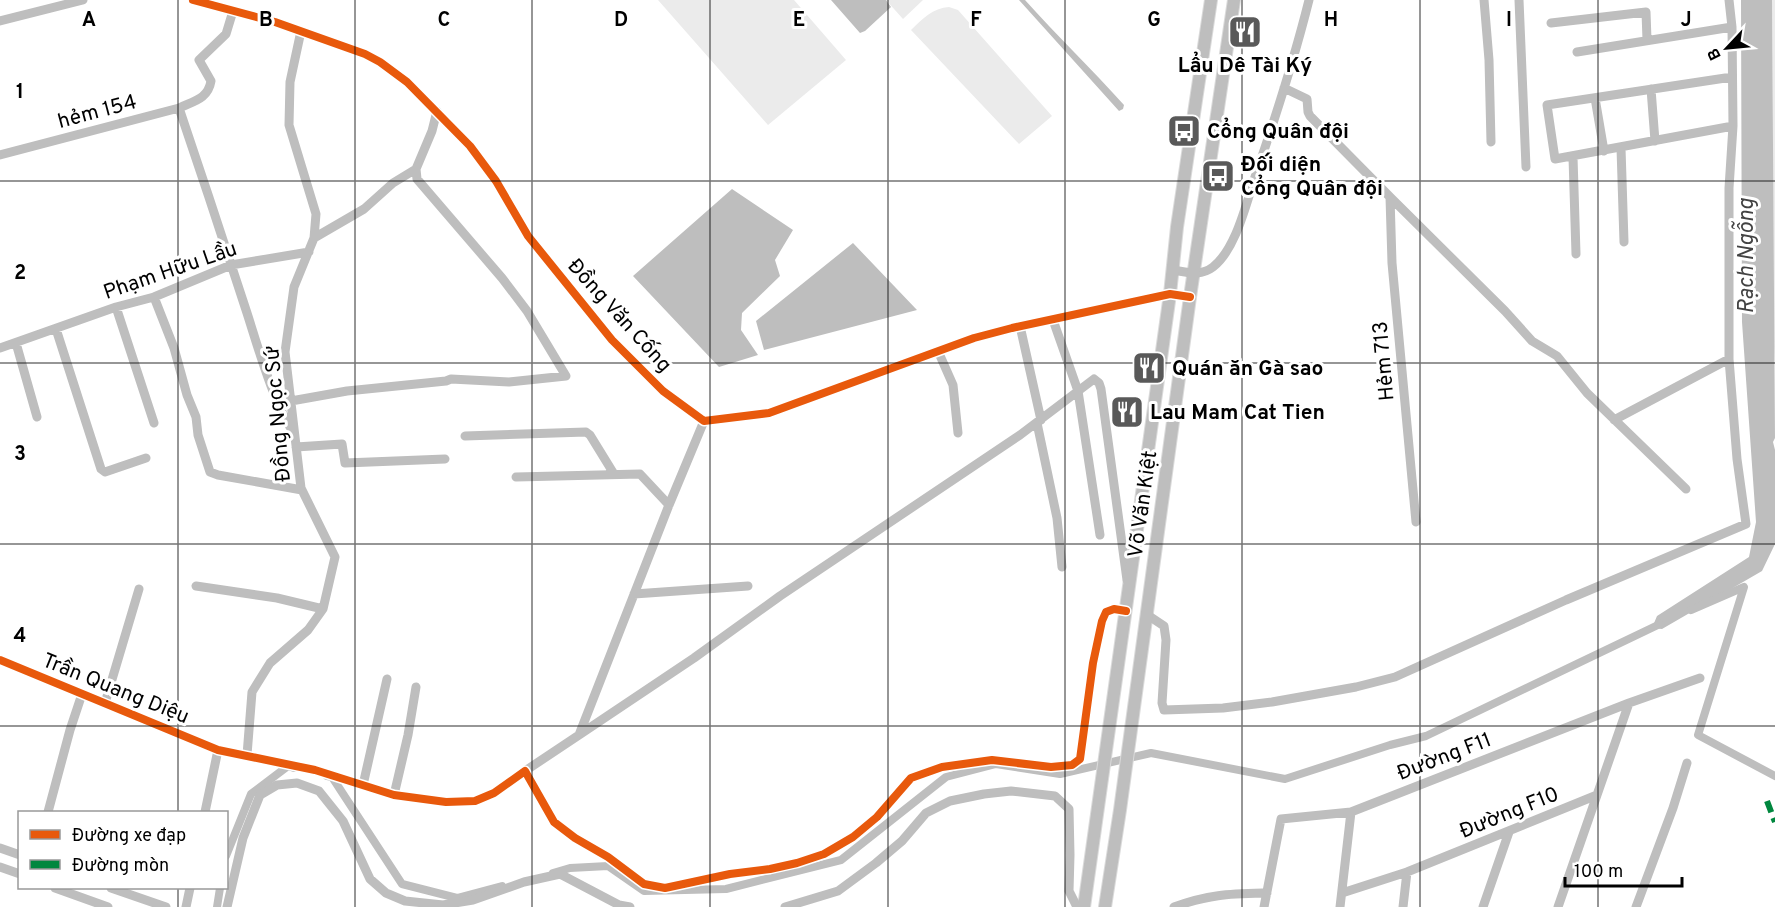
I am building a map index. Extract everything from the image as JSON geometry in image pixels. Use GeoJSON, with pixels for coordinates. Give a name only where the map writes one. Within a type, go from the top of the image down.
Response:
{"type":"FeatureCollection","features":[{"type":"Feature","properties":{"kind":"main road","name":"Võ Văn Kiệt"},"geometry":{"type":"LineString","coordinates":[[1084,907],[1170,294],[1177,227],[1211,0]]}},
{"type":"Feature","properties":{"kind":"main road","name":"Võ Văn Kiệt"},"geometry":{"type":"LineString","coordinates":[[1105,907],[1234,0]]}},
{"type":"Feature","properties":{"kind":"street"},"geometry":{"type":"LineString","coordinates":[[0,21],[84,0]]}},
{"type":"Feature","properties":{"kind":"street","name":"Đồng Văn Cống"},"geometry":{"type":"LineString","coordinates":[[193,0],[275,22],[364,54],[380,62],[407,82],[437,111],[484,164],[528,236],[612,340],[663,391],[704,422]]}},
{"type":"Feature","properties":{"kind":"street"},"geometry":{"type":"LineString","coordinates":[[1173,270],[1195,274],[1204,273],[1223,258],[1238,227],[1284,88],[1309,0]]}},
{"type":"Feature","properties":{"kind":"street"},"geometry":{"type":"LineString","coordinates":[[1484,0],[1489,60],[1491,142]]}},
{"type":"Feature","properties":{"kind":"street"},"geometry":{"type":"LineString","coordinates":[[1519,0],[1526,167]]}},
{"type":"Feature","properties":{"kind":"street"},"geometry":{"type":"LineString","coordinates":[[1146,614],[1164,626],[1167,640],[1162,704],[1164,710],[1222,708],[1272,702],[1356,687],[1395,677],[1566,600],[1744,526],[1747,521],[1737,459],[1729,359],[1729,188],[1733,126],[1732,27],[1729,0]]}},
{"type":"Feature","properties":{"kind":"street","name":"hẻm 154"},"geometry":{"type":"LineString","coordinates":[[0,155],[179,108],[202,98],[207,94],[211,81],[199,60],[226,34],[233,11]]}},
{"type":"Feature","properties":{"kind":"street"},"geometry":{"type":"LineString","coordinates":[[1551,23],[1646,12],[1647,40]]}},
{"type":"Feature","properties":{"kind":"street"},"geometry":{"type":"LineString","coordinates":[[1577,52],[1732,27]]}},
{"type":"Feature","properties":{"kind":"street"},"geometry":{"type":"LineString","coordinates":[[301,31],[290,82],[289,125],[316,214],[314,238],[309,252]]}},
{"type":"Feature","properties":{"kind":"street"},"geometry":{"type":"LineString","coordinates":[[1732,77],[1547,105],[1555,159],[1733,126]]}},
{"type":"Feature","properties":{"kind":"street"},"geometry":{"type":"LineString","coordinates":[[1284,88],[1307,99],[1310,116],[1539,346],[1557,356],[1587,393],[1686,489]]}},
{"type":"Feature","properties":{"kind":"street"},"geometry":{"type":"LineString","coordinates":[[1651,89],[1655,141]]}},
{"type":"Feature","properties":{"kind":"street"},"geometry":{"type":"LineString","coordinates":[[1595,98],[1604,151]]}},
{"type":"Feature","properties":{"kind":"street"},"geometry":{"type":"LineString","coordinates":[[179,108],[280,408],[294,434]]}},
{"type":"Feature","properties":{"kind":"street"},"geometry":{"type":"LineString","coordinates":[[291,401],[347,391],[451,379],[508,382],[566,376],[527,311],[502,278],[417,179],[416,169],[432,131],[437,111]]}},
{"type":"Feature","properties":{"kind":"street"},"geometry":{"type":"LineString","coordinates":[[1621,148],[1624,242]]}},
{"type":"Feature","properties":{"kind":"street"},"geometry":{"type":"LineString","coordinates":[[1573,157],[1576,254]]}},
{"type":"Feature","properties":{"kind":"street"},"geometry":{"type":"LineString","coordinates":[[314,238],[364,209],[393,183],[416,169]]}},
{"type":"Feature","properties":{"kind":"street","name":"Hẻm 713"},"geometry":{"type":"LineString","coordinates":[[1390,197],[1392,263],[1416,522]]}},
{"type":"Feature","properties":{"kind":"street","name":"Phạm Hữu Lầu"},"geometry":{"type":"LineString","coordinates":[[0,348],[116,307],[154,297],[231,265],[309,252]]}},
{"type":"Feature","properties":{"kind":"street","name":"Đồng Ngọc Sứ"},"geometry":{"type":"LineString","coordinates":[[248,755],[252,692],[270,663],[308,630],[323,609],[335,557],[302,490],[285,352],[294,287],[309,252]]}},
{"type":"Feature","properties":{"kind":"street"},"geometry":{"type":"LineString","coordinates":[[579,735],[704,422],[769,413],[974,338],[1020,326],[1170,294],[1190,297]]}},
{"type":"Feature","properties":{"kind":"street"},"geometry":{"type":"LineString","coordinates":[[154,297],[174,348],[187,395],[196,417],[198,435],[210,472],[302,490]]}},
{"type":"Feature","properties":{"kind":"street"},"geometry":{"type":"LineString","coordinates":[[116,307],[154,423]]}},
{"type":"Feature","properties":{"kind":"street"},"geometry":{"type":"LineString","coordinates":[[1053,320],[1078,391],[1100,535]]}},
{"type":"Feature","properties":{"kind":"street"},"geometry":{"type":"LineString","coordinates":[[1020,326],[1057,518],[1062,567]]}},
{"type":"Feature","properties":{"kind":"street"},"geometry":{"type":"LineString","coordinates":[[56,329],[101,469],[105,472],[146,458]]}},
{"type":"Feature","properties":{"kind":"street"},"geometry":{"type":"LineString","coordinates":[[16,342],[37,417]]}},
{"type":"Feature","properties":{"kind":"street"},"geometry":{"type":"LineString","coordinates":[[938,351],[953,386],[958,433]]}},
{"type":"Feature","properties":{"kind":"street"},"geometry":{"type":"LineString","coordinates":[[1614,420],[1729,359]]}},
{"type":"Feature","properties":{"kind":"street"},"geometry":{"type":"LineString","coordinates":[[1078,391],[1094,379],[1099,383],[1101,389],[1129,589]]}},
{"type":"Feature","properties":{"kind":"street","name":"Trần Quang Diệu"},"geometry":{"type":"LineString","coordinates":[[0,660],[218,750],[315,770],[394,795],[446,802],[476,801],[494,793],[693,658],[780,596],[1039,421],[1078,391]]}},
{"type":"Feature","properties":{"kind":"street"},"geometry":{"type":"LineString","coordinates":[[465,436],[586,432],[614,474]]}},
{"type":"Feature","properties":{"kind":"street"},"geometry":{"type":"LineString","coordinates":[[296,447],[342,444],[345,463],[445,459]]}},
{"type":"Feature","properties":{"kind":"street"},"geometry":{"type":"LineString","coordinates":[[516,477],[640,474],[669,505]]}},
{"type":"Feature","properties":{"kind":"street"},"geometry":{"type":"LineString","coordinates":[[196,586],[277,598],[323,609]]}},
{"type":"Feature","properties":{"kind":"street"},"geometry":{"type":"LineString","coordinates":[[634,594],[748,586]]}},
{"type":"Feature","properties":{"kind":"street"},"geometry":{"type":"LineString","coordinates":[[105,703],[139,589]]}},
{"type":"Feature","properties":{"kind":"street"},"geometry":{"type":"LineString","coordinates":[[525,771],[554,822],[575,838],[608,857],[644,884],[665,888],[797,863],[824,854],[853,837],[877,817],[911,778],[942,767],[992,760],[1051,767],[1072,765],[1080,759],[1102,621],[1106,612],[1114,609],[1126,611]]}},
{"type":"Feature","properties":{"kind":"street","name":"Đường F11"},"geometry":{"type":"LineString","coordinates":[[1264,907],[1281,819],[1351,812],[1629,703],[1700,678]]}},
{"type":"Feature","properties":{"kind":"street"},"geometry":{"type":"LineString","coordinates":[[363,785],[387,679]]}},
{"type":"Feature","properties":{"kind":"street"},"geometry":{"type":"LineString","coordinates":[[394,795],[417,687]]}},
{"type":"Feature","properties":{"kind":"street"},"geometry":{"type":"LineString","coordinates":[[48,811],[82,694]]}},
{"type":"Feature","properties":{"kind":"street"},"geometry":{"type":"LineString","coordinates":[[1558,907],[1629,703]]}},
{"type":"Feature","properties":{"kind":"street"},"geometry":{"type":"LineString","coordinates":[[205,811],[218,750]]}},
{"type":"Feature","properties":{"kind":"street"},"geometry":{"type":"LineString","coordinates":[[1636,907],[1687,763]]}},
{"type":"Feature","properties":{"kind":"street"},"geometry":{"type":"LineString","coordinates":[[226,907],[243,838],[260,795],[277,785],[297,783],[319,791],[343,821],[370,879],[386,893],[405,901],[443,905],[473,900],[524,882],[560,874],[619,905],[630,907]]}},
{"type":"Feature","properties":{"kind":"street"},"geometry":{"type":"LineString","coordinates":[[784,907],[838,891],[894,848],[926,813],[950,801],[1011,791],[1055,796],[1069,810],[1069,891],[1077,907]]}},
{"type":"Feature","properties":{"kind":"street","name":"Đường F10"},"geometry":{"type":"LineString","coordinates":[[1342,893],[1407,872],[1597,795]]}},
{"type":"Feature","properties":{"kind":"street"},"geometry":{"type":"LineString","coordinates":[[1340,907],[1351,812]]}},
{"type":"Feature","properties":{"kind":"street"},"geometry":{"type":"LineString","coordinates":[[1483,907],[1509,832]]}},
{"type":"Feature","properties":{"kind":"street"},"geometry":{"type":"LineString","coordinates":[[0,848],[18,854]]}},
{"type":"Feature","properties":{"kind":"street"},"geometry":{"type":"LineString","coordinates":[[0,867],[18,873]]}},
{"type":"Feature","properties":{"kind":"street"},"geometry":{"type":"LineString","coordinates":[[1402,907],[1407,872]]}},
{"type":"Feature","properties":{"kind":"street"},"geometry":{"type":"LineString","coordinates":[[58,889],[108,907]]}},
{"type":"Feature","properties":{"kind":"street"},"geometry":{"type":"LineString","coordinates":[[114,889],[166,907]]}},
{"type":"Feature","properties":{"kind":"street"},"geometry":{"type":"LineString","coordinates":[[186,907],[190,889]]}},
{"type":"Feature","properties":{"kind":"street"},"geometry":{"type":"LineString","coordinates":[[1174,907],[1214,895],[1267,893]]}},
{"type":"Feature","properties":{"kind":"shaded area"},"geometry":{"type":"Polygon","coordinates":[[[658,0],[794,0],[846,60],[768,125],[658,0]]]}},
{"type":"Feature","properties":{"kind":"shaded area"},"geometry":{"type":"Polygon","coordinates":[[[886,0],[923,0],[903,19],[886,0]]]}},
{"type":"Feature","properties":{"kind":"shaded area"},"geometry":{"type":"Polygon","coordinates":[[[1772,0],[1775,0],[1775,363],[1774,346],[1772,0]]]}},
{"type":"Feature","properties":{"kind":"shaded area"},"geometry":{"type":"Polygon","coordinates":[[[949,7],[958,10],[1052,116],[1019,144],[911,30],[933,12],[949,7]]]}},
{"type":"Feature","properties":{"kind":"water"},"geometry":{"type":"Polygon","coordinates":[[[831,0],[886,0],[891,7],[860,33],[831,0]]]}},
{"type":"Feature","properties":{"kind":"water"},"geometry":{"type":"Polygon","coordinates":[[[1019,0],[1025,0],[1124,105],[1123,109],[1119,111],[1019,0]]]}},
{"type":"Feature","properties":{"kind":"water","name":"Rạch Ngỗng"},"geometry":{"type":"Polygon","coordinates":[[[1741,0],[1772,0],[1775,544],[1762,571],[1662,629],[1652,628],[1657,616],[1749,557],[1756,522],[1742,322],[1741,0]]]}},
{"type":"Feature","properties":{"kind":"water"},"geometry":{"type":"Polygon","coordinates":[[[732,189],[793,230],[775,260],[780,276],[742,313],[741,330],[758,355],[719,367],[633,276],[732,189]]]}},
{"type":"Feature","properties":{"kind":"water"},"geometry":{"type":"Polygon","coordinates":[[[853,243],[917,310],[764,350],[756,321],[853,243]]]}},
{"type":"Feature","properties":{"kind":"waterway"},"geometry":{"type":"LineString","coordinates":[[1691,610],[1744,587],[1698,735],[1775,776]]}},
{"type":"Feature","properties":{"kind":"waterway"},"geometry":{"type":"LineString","coordinates":[[553,873],[570,868],[608,866],[644,891],[726,889],[841,860],[946,777],[996,764],[1060,774],[1151,753],[1285,779],[1390,745],[1426,736],[1660,624]]}},
{"type":"Feature","properties":{"kind":"waterway"},"geometry":{"type":"LineString","coordinates":[[228,851],[251,794],[288,766],[294,768]]}},
{"type":"Feature","properties":{"kind":"waterway"},"geometry":{"type":"LineString","coordinates":[[327,776],[332,777],[402,884],[457,898],[502,886]]}},
{"type":"Feature","properties":{"kind":"waterway"},"geometry":{"type":"LineString","coordinates":[[217,907],[220,889]]}},
{"type":"Feature","properties":{"kind":"marked path"},"geometry":{"type":"LineString","coordinates":[[1767,801],[1775,822]]}},
{"type":"Feature","properties":{"kind":"cycle path"},"geometry":{"type":"LineString","coordinates":[[193,0],[275,22],[365,54],[407,82],[470,146],[496,181],[528,236],[612,340],[663,391],[704,421],[769,413],[974,338],[1012,328],[1170,294],[1190,297]]}},
{"type":"Feature","properties":{"kind":"cycle path"},"geometry":{"type":"LineString","coordinates":[[0,660],[218,750],[315,770],[394,795],[446,802],[475,801],[494,793],[525,771],[554,822],[575,838],[608,857],[644,884],[665,888],[730,874],[770,869],[824,854],[853,837],[877,817],[911,778],[942,767],[992,760],[1051,767],[1072,765],[1080,759],[1093,663],[1102,621],[1106,612],[1114,609],[1126,611]]}},
{"type":"Feature","properties":{"kind":"place","name":"Lẩu Dê Tài Ký"},"geometry":{"type":"Point","coordinates":[1245,32]}},
{"type":"Feature","properties":{"kind":"place","name":"Cổng Quân đội"},"geometry":{"type":"Point","coordinates":[1184,131]}},
{"type":"Feature","properties":{"kind":"place","name":"Đối diện Cổng Quân đội"},"geometry":{"type":"Point","coordinates":[1218,176]}},
{"type":"Feature","properties":{"kind":"place","name":"Quán ăn Gà sao"},"geometry":{"type":"Point","coordinates":[1149,368]}},
{"type":"Feature","properties":{"kind":"place","name":"Lau Mam Cat Tien"},"geometry":{"type":"Point","coordinates":[1127,412]}}]}
